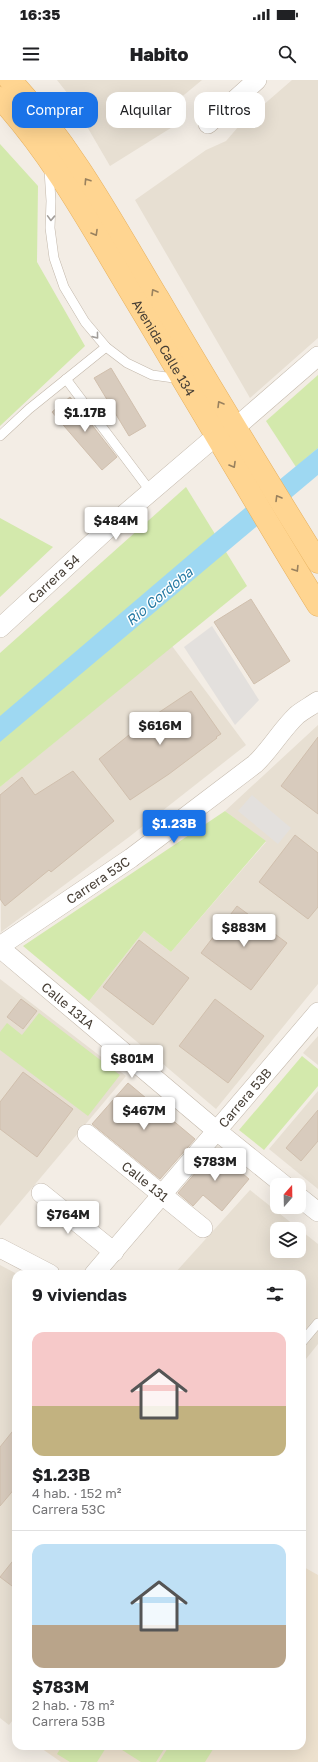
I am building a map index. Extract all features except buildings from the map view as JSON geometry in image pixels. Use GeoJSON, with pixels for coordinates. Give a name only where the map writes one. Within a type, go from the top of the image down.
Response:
{"type":"FeatureCollection","features":[{"type":"Feature","properties":{"kind":"main road","name":"Avenida Calle 134"},"geometry":{"type":"LineString","coordinates":[[10,80],[49,127],[87,181],[226,432],[246,488],[318,605]]}},
{"type":"Feature","properties":{"kind":"main road","name":"Avenida Calle 134"},"geometry":{"type":"LineString","coordinates":[[0,98],[28,130],[72,193],[183,379],[226,432],[263,473],[318,562]]}},
{"type":"Feature","properties":{"kind":"street"},"geometry":{"type":"LineString","coordinates":[[244,92],[257,80]]}},
{"type":"Feature","properties":{"kind":"street","name":"Carrera 54"},"geometry":{"type":"LineString","coordinates":[[0,628],[113,524],[318,356]]}},
{"type":"Feature","properties":{"kind":"street","name":"Carrera 53C"},"geometry":{"type":"LineString","coordinates":[[0,947],[131,858],[255,764],[267,753],[298,714],[318,701]]}},
{"type":"Feature","properties":{"kind":"street","name":"Calle 131A"},"geometry":{"type":"LineString","coordinates":[[0,947],[217,1131],[275,1178]]}},
{"type":"Feature","properties":{"kind":"street","name":"Carrera 53B"},"geometry":{"type":"LineString","coordinates":[[98,1270],[318,1012]]}},
{"type":"Feature","properties":{"kind":"street","name":"Calle 131"},"geometry":{"type":"LineString","coordinates":[[87,1134],[203,1228]]}},
{"type":"Feature","properties":{"kind":"street"},"geometry":{"type":"LineString","coordinates":[[41,1193],[114,1252]]}},
{"type":"Feature","properties":{"kind":"street"},"geometry":{"type":"LineString","coordinates":[[306,1203],[318,1212]]}},
{"type":"Feature","properties":{"kind":"street"},"geometry":{"type":"LineString","coordinates":[[0,1248],[42,1270]]}},
{"type":"Feature","properties":{"kind":"lane"},"geometry":{"type":"LineString","coordinates":[[44,152],[50,176],[50,228],[54,258],[64,287],[85,322],[106,347],[127,364],[152,375],[183,379]]}},
{"type":"Feature","properties":{"kind":"lane"},"geometry":{"type":"LineString","coordinates":[[0,436],[29,409],[106,347]]}},
{"type":"Feature","properties":{"kind":"lane"},"geometry":{"type":"LineString","coordinates":[[66,380],[151,492]]}},
{"type":"Feature","properties":{"kind":"lane"},"geometry":{"type":"LineString","coordinates":[[306,1337],[318,1323]]}},
{"type":"Feature","properties":{"kind":"shaded area"},"geometry":{"type":"Polygon","coordinates":[[[57,80],[202,80],[186,93],[186,92],[106,92],[106,128],[171,128],[110,166],[88,128],[98,128],[98,92],[66,92],[57,80]]]}},
{"type":"Feature","properties":{"kind":"shaded area"},"geometry":{"type":"Polygon","coordinates":[[[292,80],[318,80],[318,338],[250,398],[135,200],[206,150],[226,141],[237,128],[265,128],[265,103],[292,80]]]}},
{"type":"Feature","properties":{"kind":"shaded area"},"geometry":{"type":"Polygon","coordinates":[[[212,626],[259,700],[235,725],[184,647],[212,626]]]}},
{"type":"Feature","properties":{"kind":"shaded area"},"geometry":{"type":"Polygon","coordinates":[[[172,646],[246,745],[129,837],[1,932],[0,787],[172,646]]]}},
{"type":"Feature","properties":{"kind":"shaded area"},"geometry":{"type":"Polygon","coordinates":[[[318,725],[318,984],[216,1109],[89,1001],[144,931],[171,952],[266,842],[225,811],[318,725]]]}},
{"type":"Feature","properties":{"kind":"shaded area"},"geometry":{"type":"Polygon","coordinates":[[[252,795],[291,828],[278,844],[238,811],[252,795]]]}},
{"type":"Feature","properties":{"kind":"shaded area"},"geometry":{"type":"Polygon","coordinates":[[[0,979],[126,1076],[0,1226],[0,979]]]}},
{"type":"Feature","properties":{"kind":"shaded area"},"geometry":{"type":"Polygon","coordinates":[[[318,1036],[318,1065],[303,1053],[318,1036]]]}},
{"type":"Feature","properties":{"kind":"shaded area"},"geometry":{"type":"Polygon","coordinates":[[[318,1091],[318,1189],[269,1149],[318,1091]]]}},
{"type":"Feature","properties":{"kind":"shaded area"},"geometry":{"type":"Polygon","coordinates":[[[250,1190],[270,1206],[270,1214],[280,1214],[290,1222],[270,1222],[270,1258],[306,1258],[306,1234],[318,1244],[318,1344],[306,1359],[306,1270],[178,1270],[250,1190]]]}},
{"type":"Feature","properties":{"kind":"shaded area"},"geometry":{"type":"Polygon","coordinates":[[[0,1265],[12,1271],[12,1721],[9,1725],[0,1718],[0,1265]]]}},
{"type":"Feature","properties":{"kind":"shaded area"},"geometry":{"type":"Polygon","coordinates":[[[306,1568],[318,1575],[318,1762],[61,1762],[44,1750],[306,1750],[306,1568]]]}},
{"type":"Feature","properties":{"kind":"green space"},"geometry":{"type":"Polygon","coordinates":[[[0,144],[38,186],[37,262],[85,346],[0,426],[0,144]]]}},
{"type":"Feature","properties":{"kind":"green space"},"geometry":{"type":"Polygon","coordinates":[[[318,375],[318,448],[296,467],[266,421],[318,375]]]}},
{"type":"Feature","properties":{"kind":"green space"},"geometry":{"type":"Polygon","coordinates":[[[186,487],[247,586],[0,787],[0,653],[186,487]]]}},
{"type":"Feature","properties":{"kind":"green space"},"geometry":{"type":"Polygon","coordinates":[[[0,518],[53,547],[0,597],[0,518]]]}},
{"type":"Feature","properties":{"kind":"green space"},"geometry":{"type":"Polygon","coordinates":[[[225,811],[266,841],[171,952],[144,931],[89,1001],[23,946],[225,811]]]}},
{"type":"Feature","properties":{"kind":"green space"},"geometry":{"type":"Polygon","coordinates":[[[39,1013],[120,1075],[88,1116],[0,1050],[0,1032],[7,1023],[22,1035],[39,1013]]]}},
{"type":"Feature","properties":{"kind":"green space"},"geometry":{"type":"Polygon","coordinates":[[[302,1056],[318,1069],[318,1086],[264,1150],[239,1130],[302,1056]]]}},
{"type":"Feature","properties":{"kind":"green space"},"geometry":{"type":"Polygon","coordinates":[[[60,1750],[104,1750],[97,1762],[70,1762],[57,1754],[60,1750]]]}},
{"type":"Feature","properties":{"kind":"green space"},"geometry":{"type":"Polygon","coordinates":[[[122,1750],[164,1750],[156,1762],[141,1762],[122,1750]]]}},
{"type":"Feature","properties":{"kind":"green space"},"geometry":{"type":"Polygon","coordinates":[[[166,1750],[212,1750],[205,1762],[159,1762],[166,1750]]]}},
{"type":"Feature","properties":{"kind":"water","name":"Rio Cordoba"},"geometry":{"type":"Polygon","coordinates":[[[318,448],[318,475],[0,742],[0,716],[210,537],[318,448]]]}}]}
